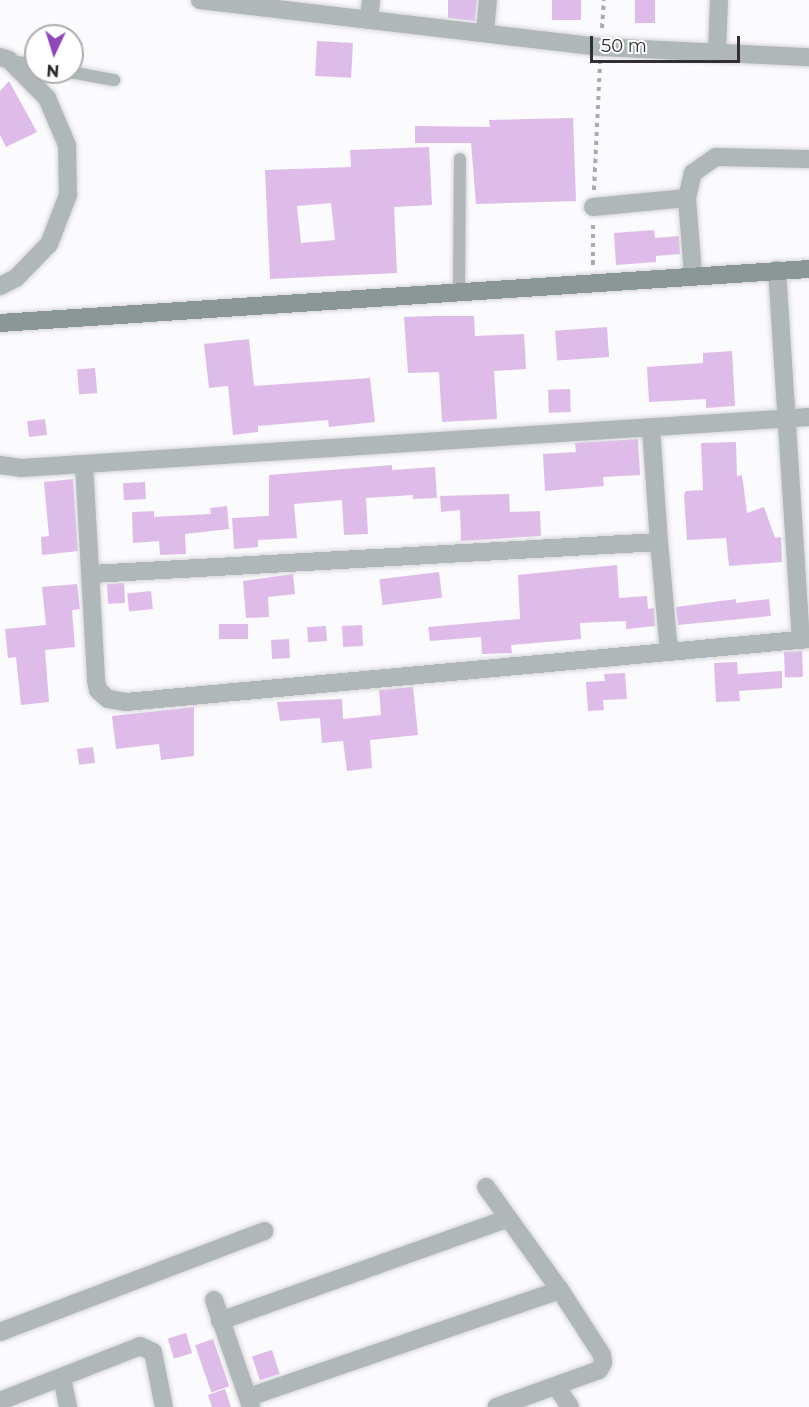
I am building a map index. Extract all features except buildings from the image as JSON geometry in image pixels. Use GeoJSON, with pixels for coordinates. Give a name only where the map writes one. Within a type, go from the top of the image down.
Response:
{"type":"FeatureCollection","features":[{"type":"Feature","properties":{"kind":"street"},"geometry":{"type":"LineString","coordinates":[[200,0],[253,3],[369,20],[601,47],[809,57]]}},
{"type":"Feature","properties":{"kind":"street"},"geometry":{"type":"LineString","coordinates":[[369,20],[371,0]]}},
{"type":"Feature","properties":{"kind":"street"},"geometry":{"type":"LineString","coordinates":[[485,33],[488,0]]}},
{"type":"Feature","properties":{"kind":"street"},"geometry":{"type":"LineString","coordinates":[[717,52],[719,0]]}},
{"type":"Feature","properties":{"kind":"street"},"geometry":{"type":"LineString","coordinates":[[0,286],[16,278],[49,244],[68,195],[67,146],[47,98],[4,59]]}},
{"type":"Feature","properties":{"kind":"street"},"geometry":{"type":"LineString","coordinates":[[693,275],[687,198],[693,173],[716,157],[809,159]]}},
{"type":"Feature","properties":{"kind":"street"},"geometry":{"type":"LineString","coordinates":[[593,207],[687,198]]}},
{"type":"Feature","properties":{"kind":"street"},"geometry":{"type":"LineString","coordinates":[[0,323],[809,269]]}},
{"type":"Feature","properties":{"kind":"street"},"geometry":{"type":"LineString","coordinates":[[84,464],[98,690],[108,699],[126,702],[805,640],[786,419],[777,270]]}},
{"type":"Feature","properties":{"kind":"street"},"geometry":{"type":"LineString","coordinates":[[0,465],[21,468],[809,417]]}},
{"type":"Feature","properties":{"kind":"street"},"geometry":{"type":"LineString","coordinates":[[651,428],[669,651]]}},
{"type":"Feature","properties":{"kind":"street"},"geometry":{"type":"LineString","coordinates":[[92,574],[659,542]]}},
{"type":"Feature","properties":{"kind":"street"},"geometry":{"type":"LineString","coordinates":[[486,1187],[506,1219],[560,1290],[602,1354],[603,1363],[599,1370],[496,1407]]}},
{"type":"Feature","properties":{"kind":"street"},"geometry":{"type":"LineString","coordinates":[[220,1321],[506,1219]]}},
{"type":"Feature","properties":{"kind":"street"},"geometry":{"type":"LineString","coordinates":[[0,1332],[264,1231]]}},
{"type":"Feature","properties":{"kind":"street"},"geometry":{"type":"LineString","coordinates":[[214,1300],[250,1402],[560,1290]]}},
{"type":"Feature","properties":{"kind":"street"},"geometry":{"type":"LineString","coordinates":[[0,1401],[140,1346],[148,1347],[153,1352],[164,1407]]}},
{"type":"Feature","properties":{"kind":"street"},"geometry":{"type":"LineString","coordinates":[[62,1378],[68,1407]]}},
{"type":"Feature","properties":{"kind":"street"},"geometry":{"type":"LineString","coordinates":[[556,1386],[570,1407]]}},
{"type":"Feature","properties":{"kind":"lane"},"geometry":{"type":"LineString","coordinates":[[4,59],[24,63]]}},
{"type":"Feature","properties":{"kind":"lane"},"geometry":{"type":"LineString","coordinates":[[84,75],[114,80]]}},
{"type":"Feature","properties":{"kind":"lane"},"geometry":{"type":"LineString","coordinates":[[459,293],[460,159]]}},
{"type":"Feature","properties":{"kind":"path"},"geometry":{"type":"LineString","coordinates":[[592,284],[593,207],[604,0]]}}]}
